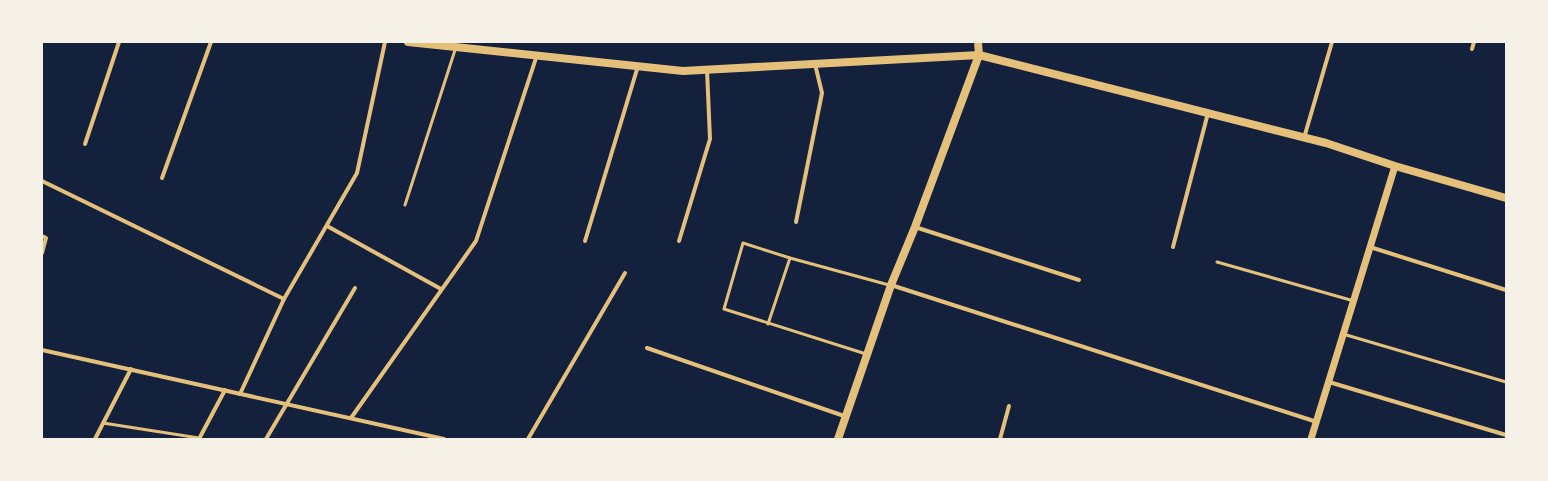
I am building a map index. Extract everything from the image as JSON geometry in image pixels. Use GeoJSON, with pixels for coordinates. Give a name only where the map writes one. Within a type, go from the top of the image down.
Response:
{"type":"FeatureCollection","features":[{"type":"Feature","properties":{"kind":"main road"},"geometry":{"type":"LineString","coordinates":[[408,42],[683,71],[979,55],[1304,138],[1506,198]]}},
{"type":"Feature","properties":{"kind":"main road"},"geometry":{"type":"LineString","coordinates":[[838,439],[847,417],[891,286],[915,227],[979,55],[978,42]]}},
{"type":"Feature","properties":{"kind":"street"},"geometry":{"type":"LineString","coordinates":[[85,144],[119,42]]}},
{"type":"Feature","properties":{"kind":"street"},"geometry":{"type":"LineString","coordinates":[[162,178],[211,42]]}},
{"type":"Feature","properties":{"kind":"street"},"geometry":{"type":"LineString","coordinates":[[240,394],[284,299],[358,173],[385,42]]}},
{"type":"Feature","properties":{"kind":"street"},"geometry":{"type":"LineString","coordinates":[[1304,138],[1332,42]]}},
{"type":"Feature","properties":{"kind":"street"},"geometry":{"type":"LineString","coordinates":[[1472,49],[1474,42]]}},
{"type":"Feature","properties":{"kind":"street"},"geometry":{"type":"LineString","coordinates":[[351,418],[476,241],[537,55]]}},
{"type":"Feature","properties":{"kind":"street"},"geometry":{"type":"LineString","coordinates":[[796,222],[822,93],[815,64]]}},
{"type":"Feature","properties":{"kind":"street"},"geometry":{"type":"LineString","coordinates":[[585,241],[638,66]]}},
{"type":"Feature","properties":{"kind":"street"},"geometry":{"type":"LineString","coordinates":[[679,240],[710,139],[707,70]]}},
{"type":"Feature","properties":{"kind":"street"},"geometry":{"type":"LineString","coordinates":[[1173,247],[1208,113]]}},
{"type":"Feature","properties":{"kind":"street"},"geometry":{"type":"LineString","coordinates":[[1311,439],[1395,166]]}},
{"type":"Feature","properties":{"kind":"street"},"geometry":{"type":"LineString","coordinates":[[42,181],[284,299]]}},
{"type":"Feature","properties":{"kind":"street"},"geometry":{"type":"LineString","coordinates":[[327,226],[441,289]]}},
{"type":"Feature","properties":{"kind":"street"},"geometry":{"type":"LineString","coordinates":[[915,227],[1079,280]]}},
{"type":"Feature","properties":{"kind":"street"},"geometry":{"type":"LineString","coordinates":[[42,236],[46,238],[42,253]]}},
{"type":"Feature","properties":{"kind":"street"},"geometry":{"type":"LineString","coordinates":[[1370,247],[1506,290]]}},
{"type":"Feature","properties":{"kind":"street"},"geometry":{"type":"LineString","coordinates":[[528,439],[624,273]]}},
{"type":"Feature","properties":{"kind":"street"},"geometry":{"type":"LineString","coordinates":[[891,286],[1317,422]]}},
{"type":"Feature","properties":{"kind":"street"},"geometry":{"type":"LineString","coordinates":[[266,439],[355,288]]}},
{"type":"Feature","properties":{"kind":"street"},"geometry":{"type":"LineString","coordinates":[[647,348],[847,417]]}},
{"type":"Feature","properties":{"kind":"street"},"geometry":{"type":"LineString","coordinates":[[42,350],[444,439]]}},
{"type":"Feature","properties":{"kind":"street"},"geometry":{"type":"LineString","coordinates":[[95,439],[131,369]]}},
{"type":"Feature","properties":{"kind":"street"},"geometry":{"type":"LineString","coordinates":[[1329,382],[1506,435]]}},
{"type":"Feature","properties":{"kind":"street"},"geometry":{"type":"LineString","coordinates":[[199,439],[225,390]]}},
{"type":"Feature","properties":{"kind":"street"},"geometry":{"type":"LineString","coordinates":[[1000,439],[1009,406]]}},
{"type":"Feature","properties":{"kind":"lane"},"geometry":{"type":"LineString","coordinates":[[405,205],[456,47]]}},
{"type":"Feature","properties":{"kind":"lane"},"geometry":{"type":"LineString","coordinates":[[868,355],[724,309],[743,243],[790,258],[891,286]]}},
{"type":"Feature","properties":{"kind":"lane"},"geometry":{"type":"LineString","coordinates":[[768,324],[790,258]]}},
{"type":"Feature","properties":{"kind":"lane"},"geometry":{"type":"LineString","coordinates":[[1217,262],[1354,301]]}},
{"type":"Feature","properties":{"kind":"lane"},"geometry":{"type":"LineString","coordinates":[[1343,334],[1506,382]]}},
{"type":"Feature","properties":{"kind":"lane"},"geometry":{"type":"LineString","coordinates":[[103,423],[199,439]]}}]}
